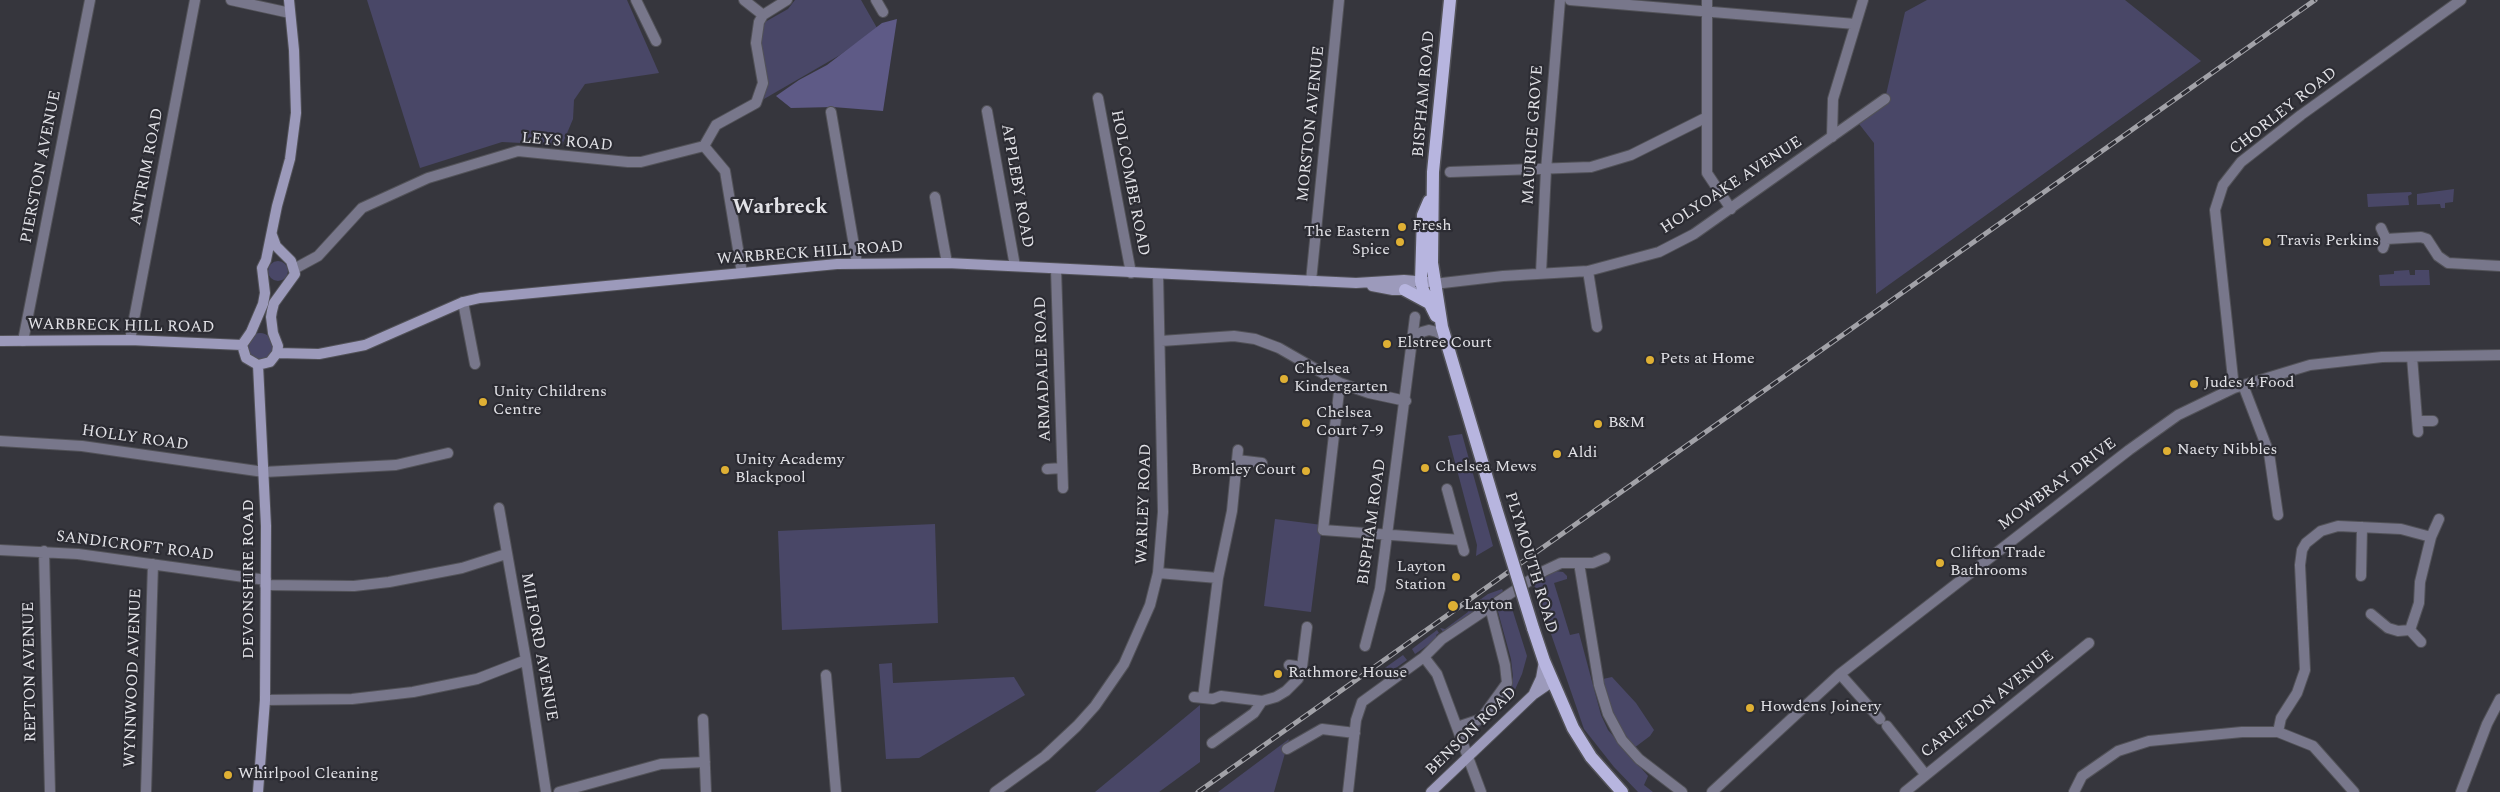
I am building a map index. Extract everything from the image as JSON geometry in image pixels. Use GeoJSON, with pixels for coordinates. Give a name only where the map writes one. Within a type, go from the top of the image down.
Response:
{"type":"FeatureCollection","features":[{"type":"Feature","properties":{"kind":"main road"},"geometry":{"type":"LineString","coordinates":[[272,235],[276,246],[291,261],[294,269],[292,280],[274,302],[272,311],[273,334],[278,346],[277,353],[270,362],[258,365],[246,358],[242,345],[251,332],[263,304],[265,281],[262,272],[290,159],[296,114],[294,50],[289,0]]}},
{"type":"Feature","properties":{"kind":"main road","name":"BISPHAM ROAD"},"geometry":{"type":"LineString","coordinates":[[1434,284],[1432,263],[1432,191],[1450,0]]}},
{"type":"Feature","properties":{"kind":"main road","name":"BISPHAM ROAD"},"geometry":{"type":"LineString","coordinates":[[1422,285],[1423,215],[1432,191]]}},
{"type":"Feature","properties":{"kind":"main road"},"geometry":{"type":"LineString","coordinates":[[266,260],[276,255],[284,256]]}},
{"type":"Feature","properties":{"kind":"main road","name":"WARBRECK HILL ROAD"},"geometry":{"type":"LineString","coordinates":[[277,353],[319,354],[365,345],[464,302],[509,294],[857,263],[947,263],[1356,283],[1434,284]]}},
{"type":"Feature","properties":{"kind":"main road"},"geometry":{"type":"LineString","coordinates":[[265,281],[275,288],[284,288]]}},
{"type":"Feature","properties":{"kind":"main road","name":"WARBRECK HILL ROAD"},"geometry":{"type":"LineString","coordinates":[[1356,283],[1393,290],[1405,290],[1422,285]]}},
{"type":"Feature","properties":{"kind":"main road","name":"PLYMOUTH ROAD"},"geometry":{"type":"LineString","coordinates":[[1434,284],[1444,333],[1532,628],[1544,661],[1573,728],[1583,746],[1622,792]]}},
{"type":"Feature","properties":{"kind":"main road","name":"PLYMOUTH ROAD"},"geometry":{"type":"LineString","coordinates":[[1422,285],[1444,333]]}},
{"type":"Feature","properties":{"kind":"main road"},"geometry":{"type":"LineString","coordinates":[[1405,290],[1429,303]]}},
{"type":"Feature","properties":{"kind":"main road"},"geometry":{"type":"LineString","coordinates":[[251,332],[264,330],[273,334]]}},
{"type":"Feature","properties":{"kind":"main road","name":"WARBRECK HILL ROAD"},"geometry":{"type":"LineString","coordinates":[[0,341],[130,340],[242,345]]}},
{"type":"Feature","properties":{"kind":"main road","name":"DEVONSHIRE ROAD"},"geometry":{"type":"LineString","coordinates":[[258,365],[264,472],[265,582],[265,700],[258,792]]}},
{"type":"Feature","properties":{"kind":"main road","name":"BENSON ROAD"},"geometry":{"type":"LineString","coordinates":[[1534,694],[1541,678],[1544,661]]}},
{"type":"Feature","properties":{"kind":"main road","name":"BENSON ROAD"},"geometry":{"type":"LineString","coordinates":[[1431,792],[1468,759],[1534,694],[1553,681]]}},
{"type":"Feature","properties":{"kind":"street","name":"PIERSTON AVENUE"},"geometry":{"type":"LineString","coordinates":[[23,340],[90,0]]}},
{"type":"Feature","properties":{"kind":"street","name":"ANTRIM ROAD"},"geometry":{"type":"LineString","coordinates":[[130,340],[195,0]]}},
{"type":"Feature","properties":{"kind":"street"},"geometry":{"type":"LineString","coordinates":[[231,0],[290,13]]}},
{"type":"Feature","properties":{"kind":"street"},"geometry":{"type":"LineString","coordinates":[[636,0],[656,41]]}},
{"type":"Feature","properties":{"kind":"street"},"geometry":{"type":"LineString","coordinates":[[744,0],[763,16]]}},
{"type":"Feature","properties":{"kind":"street"},"geometry":{"type":"LineString","coordinates":[[742,273],[725,171],[704,146],[716,125],[756,103],[763,83],[756,43],[757,29],[763,16],[787,0]]}},
{"type":"Feature","properties":{"kind":"street"},"geometry":{"type":"LineString","coordinates":[[876,0],[883,12]]}},
{"type":"Feature","properties":{"kind":"street","name":"MORSTON AVENUE"},"geometry":{"type":"LineString","coordinates":[[1311,281],[1339,0]]}},
{"type":"Feature","properties":{"kind":"street","name":"MAURICE GROVE"},"geometry":{"type":"LineString","coordinates":[[1541,273],[1546,170],[1560,0]]}},
{"type":"Feature","properties":{"kind":"street"},"geometry":{"type":"LineString","coordinates":[[1570,0],[1855,24]]}},
{"type":"Feature","properties":{"kind":"street"},"geometry":{"type":"LineString","coordinates":[[1707,0],[1707,173],[1731,209]]}},
{"type":"Feature","properties":{"kind":"street"},"geometry":{"type":"LineString","coordinates":[[1832,137],[1833,99],[1863,0]]}},
{"type":"Feature","properties":{"kind":"street","name":"CHORLEY ROAD"},"geometry":{"type":"LineString","coordinates":[[2278,515],[2269,453],[2239,386],[2215,210],[2223,186],[2240,162],[2461,0]]}},
{"type":"Feature","properties":{"kind":"street","name":"HOLCOMBE ROAD"},"geometry":{"type":"LineString","coordinates":[[1098,98],[1131,273]]}},
{"type":"Feature","properties":{"kind":"street","name":"HOLYOAKE AVENUE"},"geometry":{"type":"LineString","coordinates":[[1434,284],[1541,273],[1588,271],[1660,251],[1690,236],[1731,209],[1885,100]]}},
{"type":"Feature","properties":{"kind":"street","name":"APPLEBY ROAD"},"geometry":{"type":"LineString","coordinates":[[987,111],[1015,266]]}},
{"type":"Feature","properties":{"kind":"street"},"geometry":{"type":"LineString","coordinates":[[831,112],[857,263]]}},
{"type":"Feature","properties":{"kind":"street"},"geometry":{"type":"LineString","coordinates":[[1450,172],[1591,168],[1631,155],[1707,117]]}},
{"type":"Feature","properties":{"kind":"street","name":"LEYS ROAD"},"geometry":{"type":"LineString","coordinates":[[294,269],[318,256],[362,208],[428,178],[518,152],[641,162],[704,146]]}},
{"type":"Feature","properties":{"kind":"street"},"geometry":{"type":"LineString","coordinates":[[935,197],[947,263]]}},
{"type":"Feature","properties":{"kind":"street"},"geometry":{"type":"LineString","coordinates":[[2382,228],[2384,243],[2424,238],[2438,256],[2448,263],[2500,266]]}},
{"type":"Feature","properties":{"kind":"street","name":"ARMADALE ROAD"},"geometry":{"type":"LineString","coordinates":[[1056,269],[1063,488]]}},
{"type":"Feature","properties":{"kind":"street"},"geometry":{"type":"LineString","coordinates":[[1588,271],[1597,327]]}},
{"type":"Feature","properties":{"kind":"street","name":"WARLEY ROAD"},"geometry":{"type":"LineString","coordinates":[[995,792],[1045,756],[1078,726],[1110,686],[1124,664],[1150,605],[1158,573],[1163,512],[1161,341],[1158,274]]}},
{"type":"Feature","properties":{"kind":"street"},"geometry":{"type":"LineString","coordinates":[[464,302],[476,364]]}},
{"type":"Feature","properties":{"kind":"street","name":"BISPHAM ROAD"},"geometry":{"type":"LineString","coordinates":[[1365,646],[1380,589],[1406,401],[1415,316]]}},
{"type":"Feature","properties":{"kind":"street"},"geometry":{"type":"LineString","coordinates":[[1413,342],[1422,332],[1428,330],[1444,333]]}},
{"type":"Feature","properties":{"kind":"street"},"geometry":{"type":"LineString","coordinates":[[1161,341],[1234,336],[1255,339],[1279,348],[1340,383],[1369,393],[1406,401]]}},
{"type":"Feature","properties":{"kind":"street","name":"MOWBRAY DRIVE"},"geometry":{"type":"LineString","coordinates":[[1712,792],[1840,674],[2161,426],[2239,386],[2310,365],[2407,357],[2500,355]]}},
{"type":"Feature","properties":{"kind":"street"},"geometry":{"type":"LineString","coordinates":[[2407,357],[2418,427],[2433,421]]}},
{"type":"Feature","properties":{"kind":"street"},"geometry":{"type":"LineString","coordinates":[[1340,383],[1323,530],[1461,540]]}},
{"type":"Feature","properties":{"kind":"street","name":"HOLLY ROAD"},"geometry":{"type":"LineString","coordinates":[[0,441],[82,446],[264,472],[396,465],[448,453]]}},
{"type":"Feature","properties":{"kind":"street"},"geometry":{"type":"LineString","coordinates":[[1262,463],[1237,455],[1230,530],[1218,578],[1199,698],[1213,699],[1221,696],[1262,701],[1276,697],[1294,686],[1302,667],[1307,627]]}},
{"type":"Feature","properties":{"kind":"street"},"geometry":{"type":"LineString","coordinates":[[1047,469],[1062,468]]}},
{"type":"Feature","properties":{"kind":"street"},"geometry":{"type":"LineString","coordinates":[[1447,489],[1464,551]]}},
{"type":"Feature","properties":{"kind":"street","name":"MILFORD AVENUE"},"geometry":{"type":"LineString","coordinates":[[499,508],[526,660],[546,792]]}},
{"type":"Feature","properties":{"kind":"street"},"geometry":{"type":"LineString","coordinates":[[2410,630],[2419,603],[2420,582],[2431,537],[2439,519]]}},
{"type":"Feature","properties":{"kind":"street"},"geometry":{"type":"LineString","coordinates":[[2278,732],[2281,718],[2297,694],[2306,670],[2300,588],[2302,550],[2311,538],[2326,528],[2338,526],[2401,529],[2431,537]]}},
{"type":"Feature","properties":{"kind":"street"},"geometry":{"type":"LineString","coordinates":[[2361,576],[2362,528]]}},
{"type":"Feature","properties":{"kind":"street","name":"SANDICROFT ROAD"},"geometry":{"type":"LineString","coordinates":[[0,550],[44,551],[153,564],[265,582],[354,586],[437,574],[506,554]]}},
{"type":"Feature","properties":{"kind":"street","name":"REPTON AVENUE"},"geometry":{"type":"LineString","coordinates":[[44,551],[50,792]]}},
{"type":"Feature","properties":{"kind":"street"},"geometry":{"type":"LineString","coordinates":[[1348,792],[1360,705],[1375,691],[1424,657],[1442,639],[1544,571],[1562,563],[1593,563],[1605,558]]}},
{"type":"Feature","properties":{"kind":"street"},"geometry":{"type":"LineString","coordinates":[[1579,563],[1599,685],[1608,714],[1622,740],[1638,759],[1682,792]]}},
{"type":"Feature","properties":{"kind":"street","name":"WYNNWOOD AVENUE"},"geometry":{"type":"LineString","coordinates":[[146,792],[153,564]]}},
{"type":"Feature","properties":{"kind":"street"},"geometry":{"type":"LineString","coordinates":[[1158,573],[1218,578]]}},
{"type":"Feature","properties":{"kind":"street","name":"BENSON ROAD"},"geometry":{"type":"LineString","coordinates":[[1457,727],[1480,719],[1507,683],[1505,665],[1490,607]]}},
{"type":"Feature","properties":{"kind":"street"},"geometry":{"type":"LineString","coordinates":[[2371,614],[2388,628],[2398,631],[2410,630]]}},
{"type":"Feature","properties":{"kind":"street"},"geometry":{"type":"LineString","coordinates":[[2410,630],[2421,642]]}},
{"type":"Feature","properties":{"kind":"street","name":"CARLETON AVENUE"},"geometry":{"type":"LineString","coordinates":[[1905,792],[2089,643]]}},
{"type":"Feature","properties":{"kind":"street"},"geometry":{"type":"LineString","coordinates":[[1424,657],[1437,674],[1481,792]]}},
{"type":"Feature","properties":{"kind":"street"},"geometry":{"type":"LineString","coordinates":[[265,700],[352,699],[413,692],[477,679],[526,660]]}},
{"type":"Feature","properties":{"kind":"street"},"geometry":{"type":"LineString","coordinates":[[1289,665],[1302,667]]}},
{"type":"Feature","properties":{"kind":"street"},"geometry":{"type":"LineString","coordinates":[[1840,674],[1884,722],[1925,774]]}},
{"type":"Feature","properties":{"kind":"street"},"geometry":{"type":"LineString","coordinates":[[826,675],[836,792]]}},
{"type":"Feature","properties":{"kind":"street"},"geometry":{"type":"LineString","coordinates":[[1212,743],[1254,713],[1262,701]]}},
{"type":"Feature","properties":{"kind":"street"},"geometry":{"type":"LineString","coordinates":[[2461,792],[2487,724],[2499,704]]}},
{"type":"Feature","properties":{"kind":"street"},"geometry":{"type":"LineString","coordinates":[[703,719],[706,792]]}},
{"type":"Feature","properties":{"kind":"street"},"geometry":{"type":"LineString","coordinates":[[1287,749],[1322,729],[1355,734]]}},
{"type":"Feature","properties":{"kind":"street"},"geometry":{"type":"LineString","coordinates":[[2074,792],[2082,776],[2118,751],[2149,742],[2242,732],[2278,732],[2313,746],[2354,792]]}},
{"type":"Feature","properties":{"kind":"street"},"geometry":{"type":"LineString","coordinates":[[559,792],[660,764],[705,762]]}},
{"type":"Feature","properties":{"kind":"shaded area"},"geometry":{"type":"Polygon","coordinates":[[[367,0],[627,0],[659,73],[585,84],[574,100],[573,119],[562,145],[502,142],[420,168],[367,0]]]}},
{"type":"Feature","properties":{"kind":"shaded area"},"geometry":{"type":"Polygon","coordinates":[[[795,0],[861,0],[877,28],[840,55],[764,99],[767,80],[760,48],[761,34],[765,22],[788,9],[795,0]]]}},
{"type":"Feature","properties":{"kind":"shaded area"},"geometry":{"type":"Polygon","coordinates":[[[1927,0],[2125,0],[2201,61],[1876,294],[1874,143],[1856,120],[1885,99],[1905,12],[1927,0]]]}},
{"type":"Feature","properties":{"kind":"shaded area"},"geometry":{"type":"Polygon","coordinates":[[[897,19],[883,111],[833,107],[791,108],[776,96],[799,80],[827,65],[882,23],[897,19]]]}},
{"type":"Feature","properties":{"kind":"shaded area"},"geometry":{"type":"Polygon","coordinates":[[[2454,189],[2453,202],[2445,203],[2445,208],[2441,208],[2440,204],[2417,205],[2417,194],[2454,189]]]}},
{"type":"Feature","properties":{"kind":"shaded area"},"geometry":{"type":"Polygon","coordinates":[[[2411,192],[2412,194],[2408,196],[2409,205],[2368,207],[2367,194],[2411,192]]]}},
{"type":"Feature","properties":{"kind":"shaded area"},"geometry":{"type":"Polygon","coordinates":[[[274,261],[282,261],[288,267],[288,275],[282,281],[274,281],[268,275],[268,267],[274,261]]]}},
{"type":"Feature","properties":{"kind":"shaded area"},"geometry":{"type":"Polygon","coordinates":[[[2409,270],[2410,275],[2415,275],[2415,270],[2429,270],[2430,285],[2380,286],[2379,275],[2409,270]]]}},
{"type":"Feature","properties":{"kind":"shaded area"},"geometry":{"type":"Polygon","coordinates":[[[260,333],[269,337],[273,346],[269,355],[260,359],[251,355],[247,346],[251,337],[260,333]]]}},
{"type":"Feature","properties":{"kind":"shaded area"},"geometry":{"type":"Polygon","coordinates":[[[1462,434],[1493,546],[1476,556],[1477,545],[1448,436],[1462,434]]]}},
{"type":"Feature","properties":{"kind":"shaded area"},"geometry":{"type":"Polygon","coordinates":[[[1275,519],[1322,525],[1311,612],[1264,606],[1275,519]]]}},
{"type":"Feature","properties":{"kind":"shaded area"},"geometry":{"type":"Polygon","coordinates":[[[935,524],[938,623],[782,630],[778,531],[935,524]]]}},
{"type":"Feature","properties":{"kind":"shaded area"},"geometry":{"type":"Polygon","coordinates":[[[1555,571],[1563,572],[1567,576],[1567,579],[1554,583],[1570,635],[1579,633],[1601,715],[1608,730],[1648,776],[1644,785],[1653,792],[1638,792],[1614,767],[1584,729],[1533,582],[1555,571]]]}},
{"type":"Feature","properties":{"kind":"shaded area"},"geometry":{"type":"Polygon","coordinates":[[[1502,589],[1503,591],[1444,633],[1440,628],[1445,629],[1468,612],[1467,609],[1488,594],[1502,589]]]}},
{"type":"Feature","properties":{"kind":"shaded area"},"geometry":{"type":"Polygon","coordinates":[[[1509,599],[1527,656],[1522,674],[1513,694],[1473,733],[1471,731],[1487,719],[1511,684],[1513,677],[1511,659],[1497,608],[1509,599]]]}},
{"type":"Feature","properties":{"kind":"shaded area"},"geometry":{"type":"Polygon","coordinates":[[[1437,630],[1439,633],[1436,635],[1438,638],[1415,654],[1412,649],[1437,630]]]}},
{"type":"Feature","properties":{"kind":"shaded area"},"geometry":{"type":"Polygon","coordinates":[[[1403,655],[1407,660],[1379,680],[1375,675],[1403,655]]]}},
{"type":"Feature","properties":{"kind":"shaded area"},"geometry":{"type":"Polygon","coordinates":[[[892,663],[893,683],[1014,677],[1025,695],[919,758],[886,759],[879,664],[892,663]]]}},
{"type":"Feature","properties":{"kind":"shaded area"},"geometry":{"type":"Polygon","coordinates":[[[1612,677],[1636,703],[1654,730],[1650,736],[1634,748],[1612,714],[1603,679],[1612,677]]]}},
{"type":"Feature","properties":{"kind":"shaded area"},"geometry":{"type":"Polygon","coordinates":[[[1200,705],[1200,762],[1159,792],[1095,792],[1200,705]]]}},
{"type":"Feature","properties":{"kind":"shaded area"},"geometry":{"type":"Polygon","coordinates":[[[1289,739],[1274,792],[1218,792],[1289,739]]]}},
{"type":"Feature","properties":{"kind":"railway"},"geometry":{"type":"LineString","coordinates":[[1198,792],[2315,0]]}},
{"type":"Feature","properties":{"kind":"place","name":"Fresh"},"geometry":{"type":"Point","coordinates":[1402,227]}},
{"type":"Feature","properties":{"kind":"place","name":"The Eastern Spice"},"geometry":{"type":"Point","coordinates":[1400,242]}},
{"type":"Feature","properties":{"kind":"place","name":"Travis Perkins"},"geometry":{"type":"Point","coordinates":[2267,242]}},
{"type":"Feature","properties":{"kind":"place","name":"Elstree Court"},"geometry":{"type":"Point","coordinates":[1387,344]}},
{"type":"Feature","properties":{"kind":"place","name":"Pets at Home"},"geometry":{"type":"Point","coordinates":[1650,360]}},
{"type":"Feature","properties":{"kind":"place","name":"Chelsea Kindergarten"},"geometry":{"type":"Point","coordinates":[1284,379]}},
{"type":"Feature","properties":{"kind":"place","name":"Judes 4 Food"},"geometry":{"type":"Point","coordinates":[2194,384]}},
{"type":"Feature","properties":{"kind":"place","name":"Unity Childrens Centre"},"geometry":{"type":"Point","coordinates":[483,402]}},
{"type":"Feature","properties":{"kind":"place","name":"Chelsea Court 7-9"},"geometry":{"type":"Point","coordinates":[1306,423]}},
{"type":"Feature","properties":{"kind":"place","name":"B&M"},"geometry":{"type":"Point","coordinates":[1598,424]}},
{"type":"Feature","properties":{"kind":"place","name":"Naety Nibbles"},"geometry":{"type":"Point","coordinates":[2167,451]}},
{"type":"Feature","properties":{"kind":"place","name":"Aldi"},"geometry":{"type":"Point","coordinates":[1557,454]}},
{"type":"Feature","properties":{"kind":"place","name":"Chelsea Mews"},"geometry":{"type":"Point","coordinates":[1425,468]}},
{"type":"Feature","properties":{"kind":"place","name":"Unity Academy Blackpool"},"geometry":{"type":"Point","coordinates":[725,470]}},
{"type":"Feature","properties":{"kind":"place","name":"Bromley Court"},"geometry":{"type":"Point","coordinates":[1306,471]}},
{"type":"Feature","properties":{"kind":"place","name":"Clifton Trade Bathrooms"},"geometry":{"type":"Point","coordinates":[1940,563]}},
{"type":"Feature","properties":{"kind":"place","name":"Layton Station"},"geometry":{"type":"Point","coordinates":[1456,577]}},
{"type":"Feature","properties":{"kind":"place","name":"Layton"},"geometry":{"type":"Point","coordinates":[1453,606]}},
{"type":"Feature","properties":{"kind":"place","name":"Rathmore House"},"geometry":{"type":"Point","coordinates":[1278,674]}},
{"type":"Feature","properties":{"kind":"place","name":"Howdens Joinery"},"geometry":{"type":"Point","coordinates":[1750,708]}},
{"type":"Feature","properties":{"kind":"place","name":"Whirlpool Cleaning"},"geometry":{"type":"Point","coordinates":[228,775]}},
{"type":"Feature","properties":{"kind":"district","name":"Warbreck"},"geometry":{"type":"Point","coordinates":[780,209]}}]}
